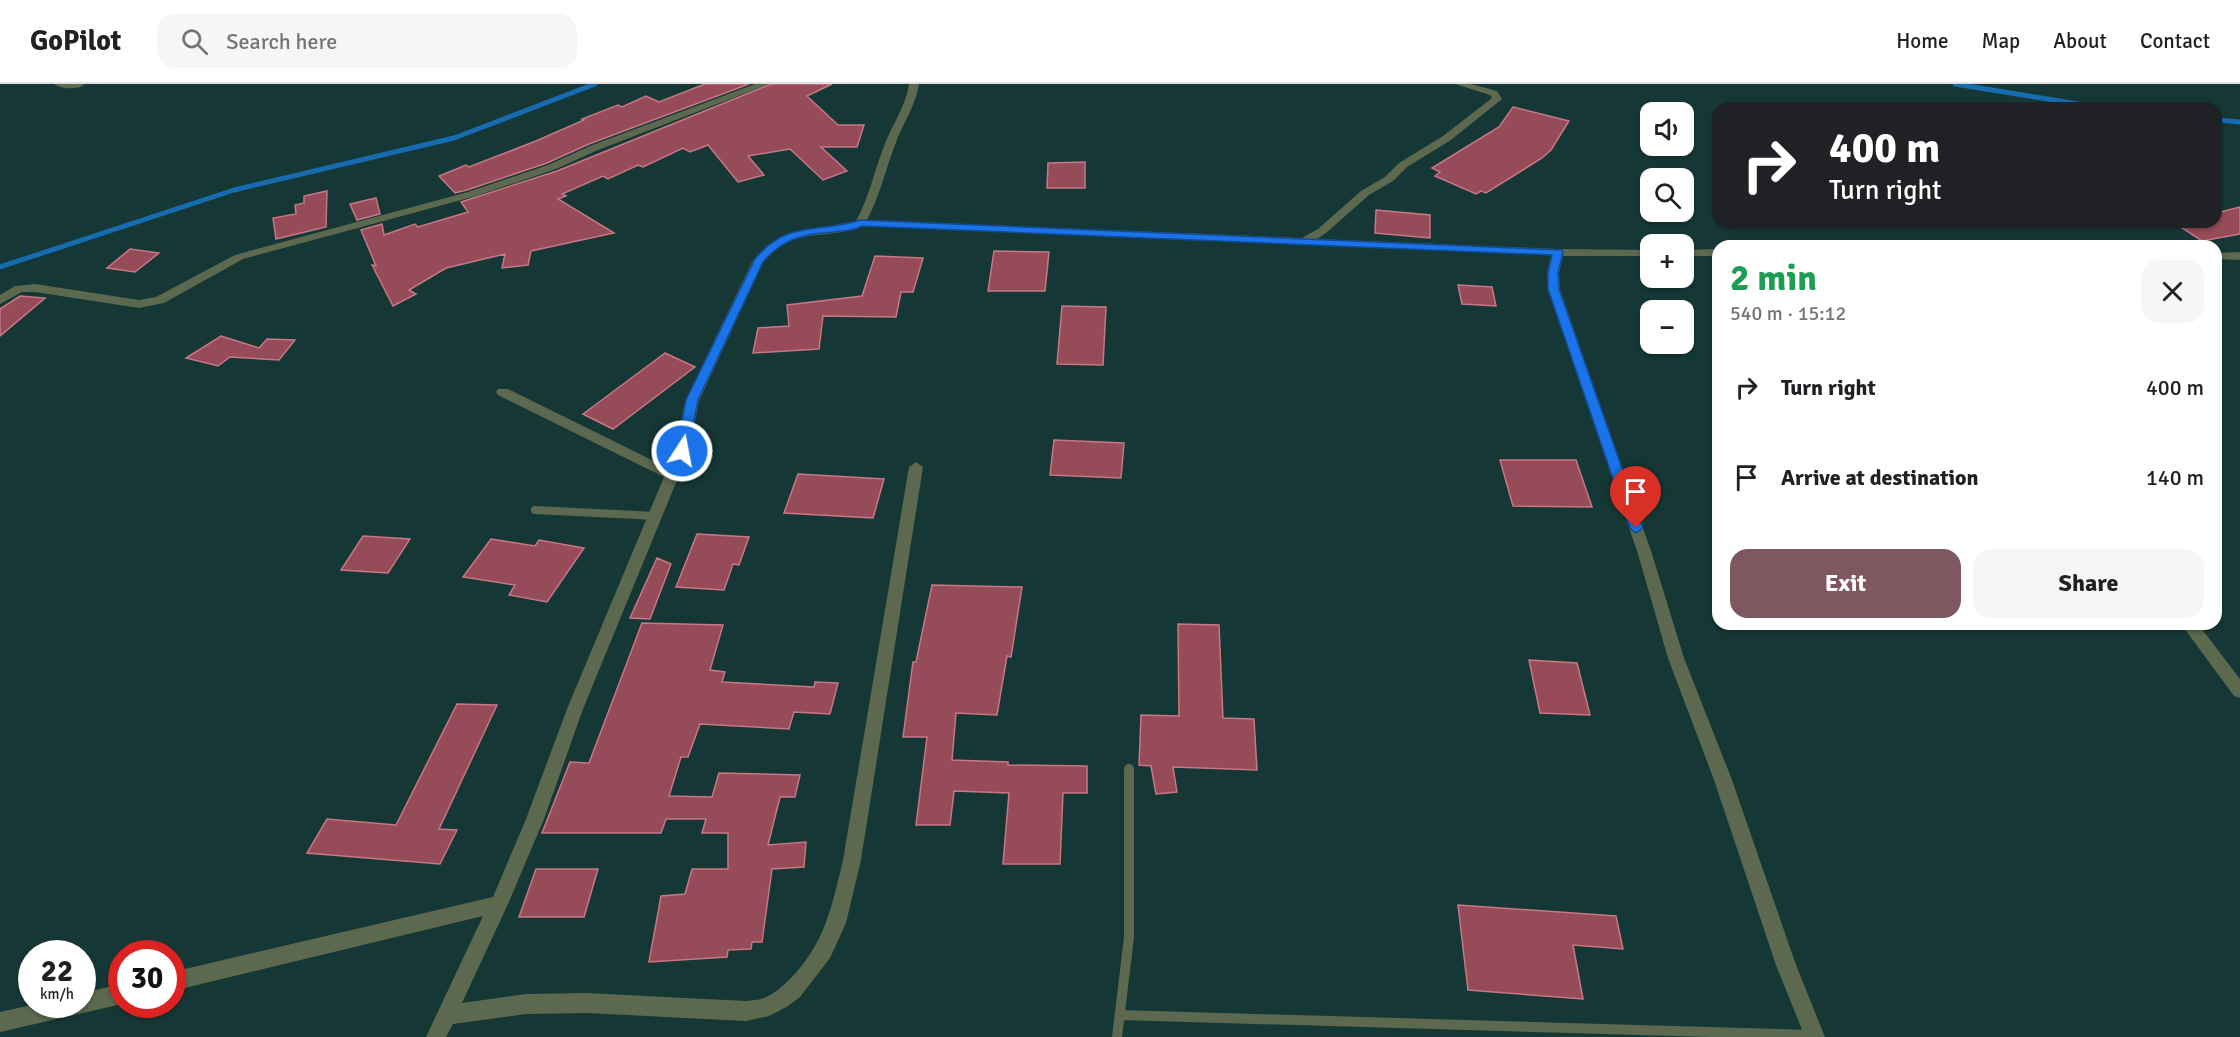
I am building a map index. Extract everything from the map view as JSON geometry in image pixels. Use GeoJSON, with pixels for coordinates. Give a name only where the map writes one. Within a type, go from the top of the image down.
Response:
{"type":"FeatureCollection","features":[{"type":"Feature","properties":{"kind":"street"},"geometry":{"type":"LineString","coordinates":[[59,84],[79,85]]}},
{"type":"Feature","properties":{"kind":"street"},"geometry":{"type":"LineString","coordinates":[[0,300],[19,289],[35,288],[139,304],[155,302],[239,257],[472,194],[552,167],[594,148],[764,84]]}},
{"type":"Feature","properties":{"kind":"street"},"geometry":{"type":"LineString","coordinates":[[435,1037],[499,904],[535,819],[575,709],[682,451],[692,400],[749,281],[765,252],[779,240],[817,230],[853,227],[860,223],[868,210],[877,177],[894,134],[914,93],[914,84]]}},
{"type":"Feature","properties":{"kind":"street"},"geometry":{"type":"LineString","coordinates":[[1306,240],[1322,231],[1365,193],[1389,179],[1403,165],[1447,138],[1497,99],[1494,93],[1460,84]]}},
{"type":"Feature","properties":{"kind":"street"},"geometry":{"type":"LineString","coordinates":[[860,223],[1004,231],[1306,240],[1558,252],[1640,253]]}},
{"type":"Feature","properties":{"kind":"street"},"geometry":{"type":"LineString","coordinates":[[1558,252],[1553,273],[1554,289],[1645,554],[1676,658],[1723,780],[1786,965],[1814,1036]]}},
{"type":"Feature","properties":{"kind":"street"},"geometry":{"type":"LineString","coordinates":[[1694,253],[1712,252]]}},
{"type":"Feature","properties":{"kind":"street"},"geometry":{"type":"LineString","coordinates":[[2222,256],[2240,256]]}},
{"type":"Feature","properties":{"kind":"street"},"geometry":{"type":"LineString","coordinates":[[503,392],[671,475]]}},
{"type":"Feature","properties":{"kind":"street"},"geometry":{"type":"LineString","coordinates":[[445,1015],[526,1004],[587,1003],[746,1011],[769,1006],[792,992],[805,978],[825,945],[840,913],[845,892],[916,467]]}},
{"type":"Feature","properties":{"kind":"street"},"geometry":{"type":"LineString","coordinates":[[2194,630],[2240,691]]}},
{"type":"Feature","properties":{"kind":"street"},"geometry":{"type":"LineString","coordinates":[[186,978],[499,904]]}},
{"type":"Feature","properties":{"kind":"street"},"geometry":{"type":"LineString","coordinates":[[0,1022],[18,1018]]}},
{"type":"Feature","properties":{"kind":"lane"},"geometry":{"type":"LineString","coordinates":[[536,510],[656,516]]}},
{"type":"Feature","properties":{"kind":"lane"},"geometry":{"type":"LineString","coordinates":[[1117,1037],[1129,928],[1129,769]]}},
{"type":"Feature","properties":{"kind":"lane"},"geometry":{"type":"LineString","coordinates":[[1120,1014],[1814,1036]]}},
{"type":"Feature","properties":{"kind":"building"},"geometry":{"type":"Polygon","coordinates":[[[705,84],[749,84],[589,144],[547,163],[467,190],[455,193],[439,176],[536,141],[618,105],[622,107],[646,96],[659,102],[705,84]]]}},
{"type":"Feature","properties":{"kind":"building"},"geometry":{"type":"Polygon","coordinates":[[[771,84],[832,84],[807,96],[838,125],[864,125],[857,147],[821,147],[847,171],[823,180],[790,149],[748,156],[764,175],[738,182],[708,145],[690,152],[683,148],[643,167],[638,165],[608,179],[603,176],[562,194],[566,196],[558,199],[614,233],[531,251],[528,265],[502,268],[505,254],[446,268],[409,290],[416,294],[393,306],[372,265],[376,266],[361,230],[382,224],[384,235],[415,224],[418,227],[468,212],[461,202],[557,171],[771,84]]]}},
{"type":"Feature","properties":{"kind":"building"},"geometry":{"type":"Polygon","coordinates":[[[1513,107],[1569,121],[1551,150],[1542,158],[1486,193],[1481,191],[1476,194],[1435,176],[1440,172],[1432,168],[1499,127],[1513,107]]]}},
{"type":"Feature","properties":{"kind":"building"},"geometry":{"type":"Polygon","coordinates":[[[1085,162],[1085,188],[1047,188],[1048,163],[1085,162]]]}},
{"type":"Feature","properties":{"kind":"building"},"geometry":{"type":"Polygon","coordinates":[[[327,191],[326,227],[276,239],[273,218],[296,214],[295,205],[304,203],[304,196],[327,191]]]}},
{"type":"Feature","properties":{"kind":"building"},"geometry":{"type":"Polygon","coordinates":[[[376,198],[380,214],[357,220],[350,204],[376,198]]]}},
{"type":"Feature","properties":{"kind":"building"},"geometry":{"type":"Polygon","coordinates":[[[2240,207],[2240,234],[2200,240],[2182,228],[2222,228],[2222,212],[2240,207]]]}},
{"type":"Feature","properties":{"kind":"building"},"geometry":{"type":"Polygon","coordinates":[[[1376,210],[1430,215],[1430,238],[1375,233],[1376,210]]]}},
{"type":"Feature","properties":{"kind":"building"},"geometry":{"type":"Polygon","coordinates":[[[130,249],[159,253],[135,272],[107,268],[130,249]]]}},
{"type":"Feature","properties":{"kind":"building"},"geometry":{"type":"Polygon","coordinates":[[[994,251],[1049,252],[1045,291],[988,291],[994,251]]]}},
{"type":"Feature","properties":{"kind":"building"},"geometry":{"type":"Polygon","coordinates":[[[875,256],[923,258],[913,292],[901,292],[896,317],[823,316],[819,349],[753,353],[758,328],[789,326],[787,305],[862,296],[875,256]]]}},
{"type":"Feature","properties":{"kind":"building"},"geometry":{"type":"Polygon","coordinates":[[[1458,285],[1492,287],[1496,306],[1462,304],[1458,285]]]}},
{"type":"Feature","properties":{"kind":"building"},"geometry":{"type":"Polygon","coordinates":[[[20,296],[45,298],[0,336],[0,309],[20,296]]]}},
{"type":"Feature","properties":{"kind":"building"},"geometry":{"type":"Polygon","coordinates":[[[1062,306],[1106,307],[1103,365],[1057,364],[1062,306]]]}},
{"type":"Feature","properties":{"kind":"building"},"geometry":{"type":"Polygon","coordinates":[[[221,336],[259,348],[267,339],[295,340],[279,360],[230,357],[218,366],[186,358],[221,336]]]}},
{"type":"Feature","properties":{"kind":"building"},"geometry":{"type":"Polygon","coordinates":[[[665,353],[695,367],[613,429],[583,414],[665,353]]]}},
{"type":"Feature","properties":{"kind":"building"},"geometry":{"type":"Polygon","coordinates":[[[1054,440],[1124,443],[1121,478],[1050,475],[1054,440]]]}},
{"type":"Feature","properties":{"kind":"building"},"geometry":{"type":"Polygon","coordinates":[[[1500,460],[1576,460],[1592,507],[1513,506],[1500,460]]]}},
{"type":"Feature","properties":{"kind":"building"},"geometry":{"type":"Polygon","coordinates":[[[798,474],[884,479],[873,518],[784,513],[798,474]]]}},
{"type":"Feature","properties":{"kind":"building"},"geometry":{"type":"Polygon","coordinates":[[[697,534],[749,537],[739,565],[733,564],[724,590],[676,587],[697,534]]]}},
{"type":"Feature","properties":{"kind":"building"},"geometry":{"type":"Polygon","coordinates":[[[363,536],[410,539],[388,573],[341,570],[363,536]]]}},
{"type":"Feature","properties":{"kind":"building"},"geometry":{"type":"Polygon","coordinates":[[[491,539],[535,546],[539,540],[584,548],[547,602],[509,595],[515,585],[463,577],[491,539]]]}},
{"type":"Feature","properties":{"kind":"building"},"geometry":{"type":"Polygon","coordinates":[[[657,558],[671,564],[650,619],[630,618],[657,558]]]}},
{"type":"Feature","properties":{"kind":"building"},"geometry":{"type":"Polygon","coordinates":[[[932,585],[1022,587],[1011,657],[1007,656],[997,715],[956,713],[952,760],[1008,762],[1008,765],[1087,766],[1087,793],[1063,793],[1060,864],[1003,864],[1009,793],[954,791],[950,825],[916,825],[927,737],[903,737],[913,662],[916,662],[932,585]]]}},
{"type":"Feature","properties":{"kind":"building"},"geometry":{"type":"Polygon","coordinates":[[[642,623],[723,625],[710,670],[725,672],[722,682],[814,687],[815,682],[838,683],[830,714],[794,712],[789,729],[700,724],[688,757],[681,757],[669,796],[712,797],[719,773],[800,775],[795,797],[780,797],[768,845],[806,842],[804,867],[772,869],[762,942],[752,942],[751,949],[728,950],[727,957],[649,962],[661,896],[685,894],[692,869],[728,869],[728,833],[702,833],[706,819],[666,819],[661,833],[542,833],[570,762],[589,763],[642,623]]]}},
{"type":"Feature","properties":{"kind":"building"},"geometry":{"type":"Polygon","coordinates":[[[1178,624],[1219,625],[1223,718],[1254,719],[1257,770],[1173,767],[1177,792],[1156,794],[1151,766],[1139,765],[1141,715],[1179,716],[1178,624]]]}},
{"type":"Feature","properties":{"kind":"building"},"geometry":{"type":"Polygon","coordinates":[[[1529,660],[1577,663],[1590,715],[1540,713],[1529,660]]]}},
{"type":"Feature","properties":{"kind":"building"},"geometry":{"type":"Polygon","coordinates":[[[457,704],[497,705],[439,829],[457,830],[440,864],[307,853],[327,819],[396,825],[457,704]]]}},
{"type":"Feature","properties":{"kind":"building"},"geometry":{"type":"Polygon","coordinates":[[[536,869],[598,869],[584,917],[519,917],[536,869]]]}},
{"type":"Feature","properties":{"kind":"building"},"geometry":{"type":"Polygon","coordinates":[[[1458,905],[1616,916],[1623,949],[1573,945],[1583,999],[1468,990],[1458,905]]]}},
{"type":"Feature","properties":{"kind":"waterway"},"geometry":{"type":"LineString","coordinates":[[0,267],[234,190],[454,138],[595,84]]}},
{"type":"Feature","properties":{"kind":"waterway"},"geometry":{"type":"LineString","coordinates":[[1955,84],[2066,102]]}},
{"type":"Feature","properties":{"kind":"waterway"},"geometry":{"type":"LineString","coordinates":[[2222,120],[2240,122]]}},
{"type":"Feature","properties":{"kind":"route"},"geometry":{"type":"LineString","coordinates":[[682,451],[692,400],[758,262],[771,246],[791,235],[853,227],[860,223],[1004,231],[1306,240],[1558,252],[1553,273],[1554,289],[1636,528]]}}]}
